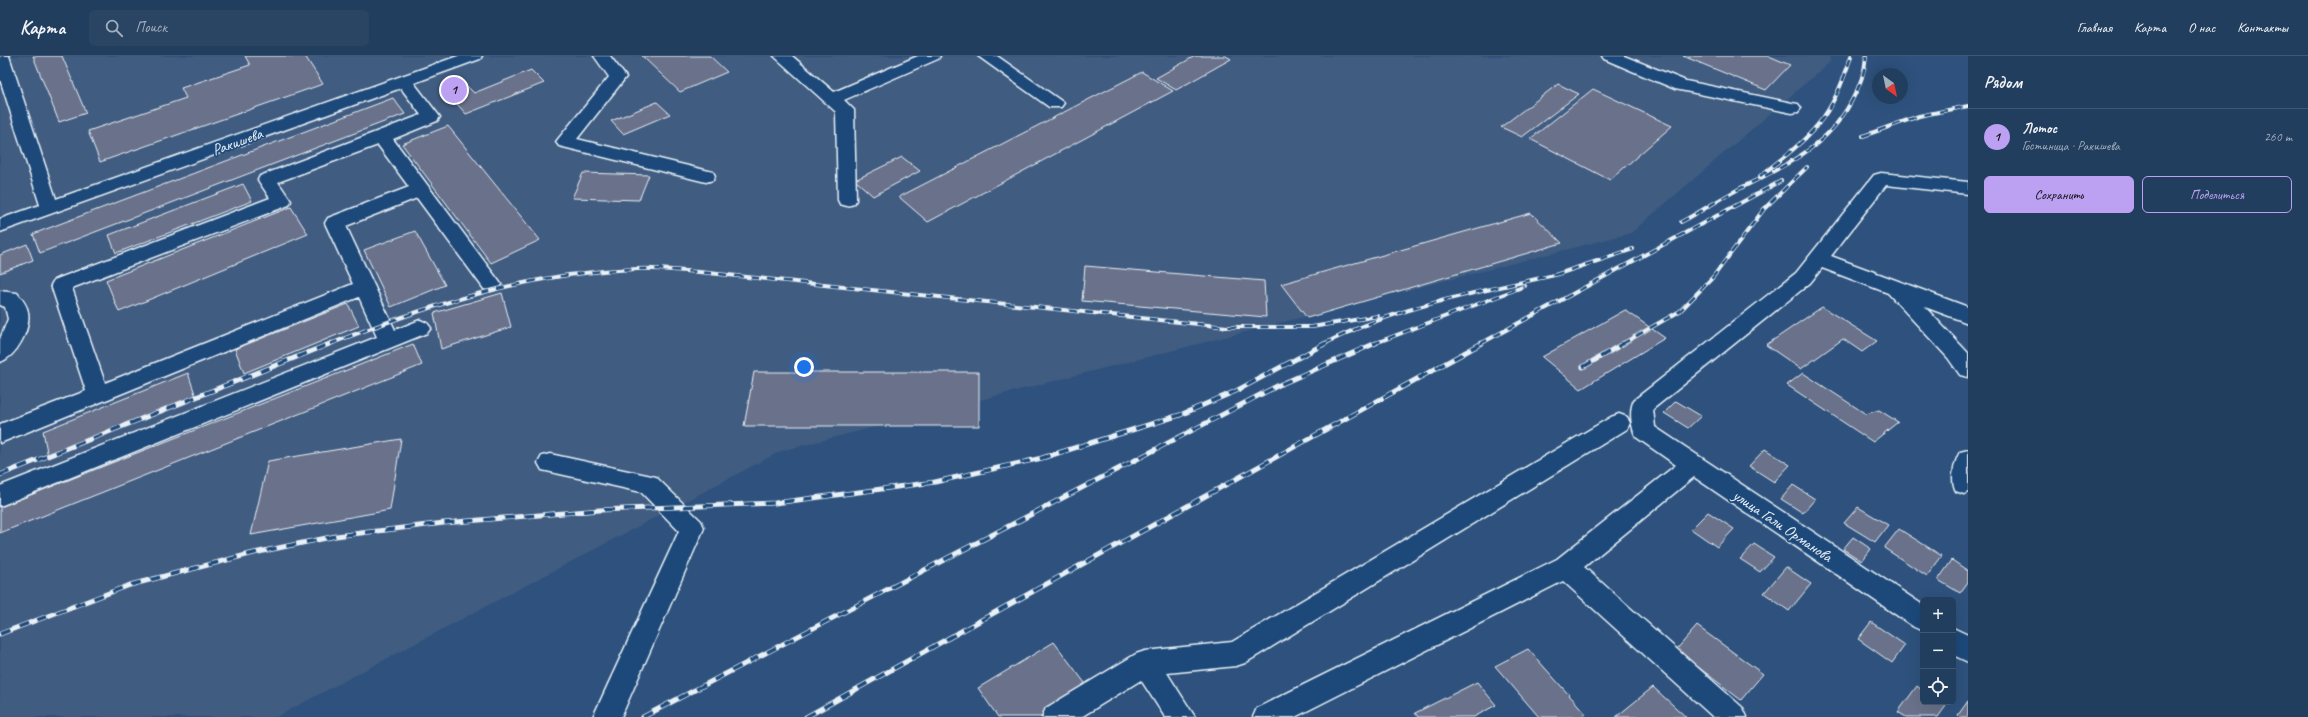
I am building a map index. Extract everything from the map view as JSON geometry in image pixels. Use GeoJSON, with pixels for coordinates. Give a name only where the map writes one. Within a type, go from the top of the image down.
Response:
{"type":"FeatureCollection","features":[{"type":"Feature","properties":{"kind":"street"},"geometry":{"type":"LineString","coordinates":[[1,56],[50,208]]}},
{"type":"Feature","properties":{"kind":"street","name":"Ракишева"},"geometry":{"type":"LineString","coordinates":[[0,226],[474,56]]}},
{"type":"Feature","properties":{"kind":"street"},"geometry":{"type":"LineString","coordinates":[[602,56],[618,77],[565,142],[706,176]]}},
{"type":"Feature","properties":{"kind":"street"},"geometry":{"type":"LineString","coordinates":[[782,56],[845,110],[847,200]]}},
{"type":"Feature","properties":{"kind":"street"},"geometry":{"type":"LineString","coordinates":[[833,99],[932,56]]}},
{"type":"Feature","properties":{"kind":"street"},"geometry":{"type":"LineString","coordinates":[[986,56],[1055,103]]}},
{"type":"Feature","properties":{"kind":"street"},"geometry":{"type":"LineString","coordinates":[[1610,56],[1681,85],[1792,108]]}},
{"type":"Feature","properties":{"kind":"street"},"geometry":{"type":"LineString","coordinates":[[98,395],[61,284],[282,201],[267,180],[431,117],[404,81]]}},
{"type":"Feature","properties":{"kind":"street"},"geometry":{"type":"LineString","coordinates":[[382,137],[491,284]]}},
{"type":"Feature","properties":{"kind":"street"},"geometry":{"type":"LineString","coordinates":[[1968,188],[1881,179],[1818,260],[1968,315]]}},
{"type":"Feature","properties":{"kind":"street"},"geometry":{"type":"LineString","coordinates":[[389,340],[335,223],[421,189]]}},
{"type":"Feature","properties":{"kind":"street","name":"улица Гали Орманова"},"geometry":{"type":"LineString","coordinates":[[1818,260],[1804,278],[1642,406],[1644,431],[1920,617]]}},
{"type":"Feature","properties":{"kind":"street"},"geometry":{"type":"LineString","coordinates":[[0,434],[364,288]]}},
{"type":"Feature","properties":{"kind":"street"},"geometry":{"type":"LineString","coordinates":[[1894,288],[1956,352],[1968,369]]}},
{"type":"Feature","properties":{"kind":"street"},"geometry":{"type":"LineString","coordinates":[[0,298],[10,298],[16,305],[19,319],[11,343],[0,354]]}},
{"type":"Feature","properties":{"kind":"street"},"geometry":{"type":"LineString","coordinates":[[0,496],[420,328]]}},
{"type":"Feature","properties":{"kind":"street"},"geometry":{"type":"LineString","coordinates":[[1056,717],[1145,663],[1236,654],[1618,423]]}},
{"type":"Feature","properties":{"kind":"street"},"geometry":{"type":"LineString","coordinates":[[1964,484],[1968,459]]}},
{"type":"Feature","properties":{"kind":"street"},"geometry":{"type":"LineString","coordinates":[[550,463],[648,484],[692,528],[607,717]]}},
{"type":"Feature","properties":{"kind":"street"},"geometry":{"type":"LineString","coordinates":[[1267,717],[1566,566],[1693,464]]}},
{"type":"Feature","properties":{"kind":"street"},"geometry":{"type":"LineString","coordinates":[[1566,566],[1733,717]]}},
{"type":"Feature","properties":{"kind":"street"},"geometry":{"type":"LineString","coordinates":[[1956,642],[1968,650]]}},
{"type":"Feature","properties":{"kind":"street"},"geometry":{"type":"LineString","coordinates":[[1145,663],[1181,717]]}},
{"type":"Feature","properties":{"kind":"shaded area"},"geometry":{"type":"Polygon","coordinates":[[[0,56],[1830,56],[1830,62],[1631,233],[781,451],[276,717],[0,717],[0,56]]]}},
{"type":"Feature","properties":{"kind":"building"},"geometry":{"type":"Polygon","coordinates":[[[33,56],[62,56],[86,113],[59,122],[33,56]]]}},
{"type":"Feature","properties":{"kind":"building"},"geometry":{"type":"Polygon","coordinates":[[[245,56],[305,56],[323,84],[100,162],[88,131],[186,98],[181,88],[250,65],[245,56]]]}},
{"type":"Feature","properties":{"kind":"building"},"geometry":{"type":"Polygon","coordinates":[[[642,56],[710,56],[727,72],[680,92],[642,56]]]}},
{"type":"Feature","properties":{"kind":"building"},"geometry":{"type":"Polygon","coordinates":[[[1195,56],[1226,56],[1231,59],[1176,90],[1156,78],[1195,56]]]}},
{"type":"Feature","properties":{"kind":"building"},"geometry":{"type":"Polygon","coordinates":[[[1683,56],[1769,56],[1790,65],[1766,90],[1683,56]]]}},
{"type":"Feature","properties":{"kind":"building"},"geometry":{"type":"Polygon","coordinates":[[[531,70],[544,83],[466,114],[442,87],[461,80],[474,93],[531,70]]]}},
{"type":"Feature","properties":{"kind":"building"},"geometry":{"type":"Polygon","coordinates":[[[1142,72],[1173,91],[928,222],[899,197],[1142,72]]]}},
{"type":"Feature","properties":{"kind":"building"},"geometry":{"type":"Polygon","coordinates":[[[1558,84],[1579,94],[1522,137],[1501,127],[1558,84]]]}},
{"type":"Feature","properties":{"kind":"building"},"geometry":{"type":"Polygon","coordinates":[[[1593,89],[1672,126],[1610,180],[1530,139],[1593,89]]]}},
{"type":"Feature","properties":{"kind":"building"},"geometry":{"type":"Polygon","coordinates":[[[393,98],[405,114],[40,253],[33,234],[393,98]]]}},
{"type":"Feature","properties":{"kind":"building"},"geometry":{"type":"Polygon","coordinates":[[[657,102],[670,114],[623,134],[611,121],[657,102]]]}},
{"type":"Feature","properties":{"kind":"building"},"geometry":{"type":"Polygon","coordinates":[[[448,126],[540,240],[491,263],[402,144],[448,126]]]}},
{"type":"Feature","properties":{"kind":"building"},"geometry":{"type":"Polygon","coordinates":[[[902,157],[920,171],[873,196],[855,180],[902,157]]]}},
{"type":"Feature","properties":{"kind":"building"},"geometry":{"type":"Polygon","coordinates":[[[583,173],[649,175],[639,200],[572,198],[583,173]]]}},
{"type":"Feature","properties":{"kind":"building"},"geometry":{"type":"Polygon","coordinates":[[[243,184],[252,201],[116,253],[109,235],[243,184]]]}},
{"type":"Feature","properties":{"kind":"building"},"geometry":{"type":"Polygon","coordinates":[[[291,207],[308,234],[119,312],[106,280],[291,207]]]}},
{"type":"Feature","properties":{"kind":"building"},"geometry":{"type":"Polygon","coordinates":[[[1531,213],[1562,243],[1307,318],[1281,284],[1531,213]]]}},
{"type":"Feature","properties":{"kind":"building"},"geometry":{"type":"Polygon","coordinates":[[[415,231],[445,285],[391,307],[364,250],[415,231]]]}},
{"type":"Feature","properties":{"kind":"building"},"geometry":{"type":"Polygon","coordinates":[[[27,244],[33,260],[0,273],[0,255],[27,244]]]}},
{"type":"Feature","properties":{"kind":"building"},"geometry":{"type":"Polygon","coordinates":[[[1085,266],[1264,281],[1266,317],[1082,301],[1085,266]]]}},
{"type":"Feature","properties":{"kind":"building"},"geometry":{"type":"Polygon","coordinates":[[[502,293],[511,327],[441,349],[434,313],[502,293]]]}},
{"type":"Feature","properties":{"kind":"building"},"geometry":{"type":"Polygon","coordinates":[[[348,304],[359,326],[244,373],[235,349],[348,304]]]}},
{"type":"Feature","properties":{"kind":"building"},"geometry":{"type":"Polygon","coordinates":[[[1822,307],[1877,341],[1862,352],[1843,339],[1801,369],[1766,345],[1822,307]]]}},
{"type":"Feature","properties":{"kind":"building"},"geometry":{"type":"Polygon","coordinates":[[[1625,310],[1665,338],[1581,389],[1542,357],[1625,310]]]}},
{"type":"Feature","properties":{"kind":"building"},"geometry":{"type":"Polygon","coordinates":[[[413,344],[422,365],[0,533],[0,507],[413,344]]]}},
{"type":"Feature","properties":{"kind":"building"},"geometry":{"type":"Polygon","coordinates":[[[754,372],[979,372],[979,426],[744,426],[754,372]]]}},
{"type":"Feature","properties":{"kind":"building"},"geometry":{"type":"Polygon","coordinates":[[[188,373],[196,397],[48,457],[43,431],[188,373]]]}},
{"type":"Feature","properties":{"kind":"building"},"geometry":{"type":"Polygon","coordinates":[[[1803,373],[1866,414],[1879,410],[1898,422],[1873,442],[1787,385],[1803,373]]]}},
{"type":"Feature","properties":{"kind":"building"},"geometry":{"type":"Polygon","coordinates":[[[1676,401],[1701,416],[1688,428],[1664,413],[1676,401]]]}},
{"type":"Feature","properties":{"kind":"building"},"geometry":{"type":"Polygon","coordinates":[[[401,439],[390,510],[251,535],[268,461],[401,439]]]}},
{"type":"Feature","properties":{"kind":"building"},"geometry":{"type":"Polygon","coordinates":[[[1765,449],[1790,465],[1774,482],[1749,466],[1765,449]]]}},
{"type":"Feature","properties":{"kind":"building"},"geometry":{"type":"Polygon","coordinates":[[[1793,485],[1815,499],[1803,513],[1781,499],[1793,485]]]}},
{"type":"Feature","properties":{"kind":"building"},"geometry":{"type":"Polygon","coordinates":[[[1858,507],[1888,525],[1875,542],[1844,523],[1858,507]]]}},
{"type":"Feature","properties":{"kind":"building"},"geometry":{"type":"Polygon","coordinates":[[[1708,512],[1734,529],[1717,547],[1691,529],[1708,512]]]}},
{"type":"Feature","properties":{"kind":"building"},"geometry":{"type":"Polygon","coordinates":[[[1899,529],[1942,556],[1927,576],[1884,548],[1899,529]]]}},
{"type":"Feature","properties":{"kind":"building"},"geometry":{"type":"Polygon","coordinates":[[[1853,537],[1871,549],[1862,561],[1843,549],[1853,537]]]}},
{"type":"Feature","properties":{"kind":"building"},"geometry":{"type":"Polygon","coordinates":[[[1754,544],[1774,557],[1760,572],[1740,559],[1754,544]]]}},
{"type":"Feature","properties":{"kind":"building"},"geometry":{"type":"Polygon","coordinates":[[[1952,560],[1968,571],[1968,582],[1960,593],[1938,580],[1952,560]]]}},
{"type":"Feature","properties":{"kind":"building"},"geometry":{"type":"Polygon","coordinates":[[[1786,567],[1811,584],[1789,611],[1764,593],[1786,567]]]}},
{"type":"Feature","properties":{"kind":"building"},"geometry":{"type":"Polygon","coordinates":[[[1871,622],[1905,645],[1892,663],[1858,639],[1871,622]]]}},
{"type":"Feature","properties":{"kind":"building"},"geometry":{"type":"Polygon","coordinates":[[[1697,626],[1763,674],[1741,700],[1676,650],[1697,626]]]}},
{"type":"Feature","properties":{"kind":"building"},"geometry":{"type":"Polygon","coordinates":[[[1054,642],[1091,691],[1049,717],[998,717],[978,688],[1054,642]]]}},
{"type":"Feature","properties":{"kind":"building"},"geometry":{"type":"Polygon","coordinates":[[[1528,649],[1586,714],[1580,717],[1539,717],[1495,666],[1528,649]]]}},
{"type":"Feature","properties":{"kind":"building"},"geometry":{"type":"Polygon","coordinates":[[[1477,682],[1496,705],[1474,717],[1418,717],[1415,713],[1477,682]]]}},
{"type":"Feature","properties":{"kind":"building"},"geometry":{"type":"Polygon","coordinates":[[[1917,686],[1920,688],[1920,705],[1946,706],[1938,717],[1906,717],[1898,712],[1917,686]]]}},
{"type":"Feature","properties":{"kind":"building"},"geometry":{"type":"Polygon","coordinates":[[[1653,687],[1686,717],[1616,717],[1653,687]]]}},
{"type":"Feature","properties":{"kind":"building"},"geometry":{"type":"Polygon","coordinates":[[[1968,701],[1968,717],[1960,717],[1958,715],[1968,701]]]}},
{"type":"Feature","properties":{"kind":"railway"},"geometry":{"type":"LineString","coordinates":[[1760,176],[1793,149],[1818,125],[1836,96],[1851,56]]}},
{"type":"Feature","properties":{"kind":"railway"},"geometry":{"type":"LineString","coordinates":[[1681,222],[1802,155],[1816,144],[1841,118],[1851,102],[1861,80],[1866,56]]}},
{"type":"Feature","properties":{"kind":"railway"},"geometry":{"type":"LineString","coordinates":[[1863,136],[1919,116],[1968,106]]}},
{"type":"Feature","properties":{"kind":"railway"},"geometry":{"type":"LineString","coordinates":[[1622,344],[1680,311],[1713,277],[1764,209],[1807,167]]}},
{"type":"Feature","properties":{"kind":"railway"},"geometry":{"type":"LineString","coordinates":[[1480,344],[1781,181]]}},
{"type":"Feature","properties":{"kind":"railway"},"geometry":{"type":"LineString","coordinates":[[1556,275],[1633,249]]}},
{"type":"Feature","properties":{"kind":"railway"},"geometry":{"type":"LineString","coordinates":[[330,344],[405,316],[481,293],[559,276],[598,271],[638,269],[699,272],[1227,327],[1312,327],[1378,316]]}},
{"type":"Feature","properties":{"kind":"railway"},"geometry":{"type":"LineString","coordinates":[[1325,344],[1352,331],[1409,310],[1469,294],[1556,275]]}},
{"type":"Feature","properties":{"kind":"railway"},"geometry":{"type":"LineString","coordinates":[[1373,344],[1525,286]]}},
{"type":"Feature","properties":{"kind":"railway"},"geometry":{"type":"LineString","coordinates":[[0,475],[332,343]]}},
{"type":"Feature","properties":{"kind":"railway"},"geometry":{"type":"LineString","coordinates":[[643,717],[1279,385],[1376,343]]}},
{"type":"Feature","properties":{"kind":"railway"},"geometry":{"type":"LineString","coordinates":[[806,717],[1482,343]]}},
{"type":"Feature","properties":{"kind":"railway"},"geometry":{"type":"LineString","coordinates":[[1583,367],[1624,343]]}},
{"type":"Feature","properties":{"kind":"railway"},"geometry":{"type":"LineString","coordinates":[[0,634],[130,585],[254,553],[336,536],[444,523],[600,510],[775,503],[935,482],[1042,458],[1180,415],[1236,391],[1325,344]]}},
{"type":"Feature","properties":{"kind":"place","name":"Лотос"},"geometry":{"type":"Point","coordinates":[454,90]}}]}
